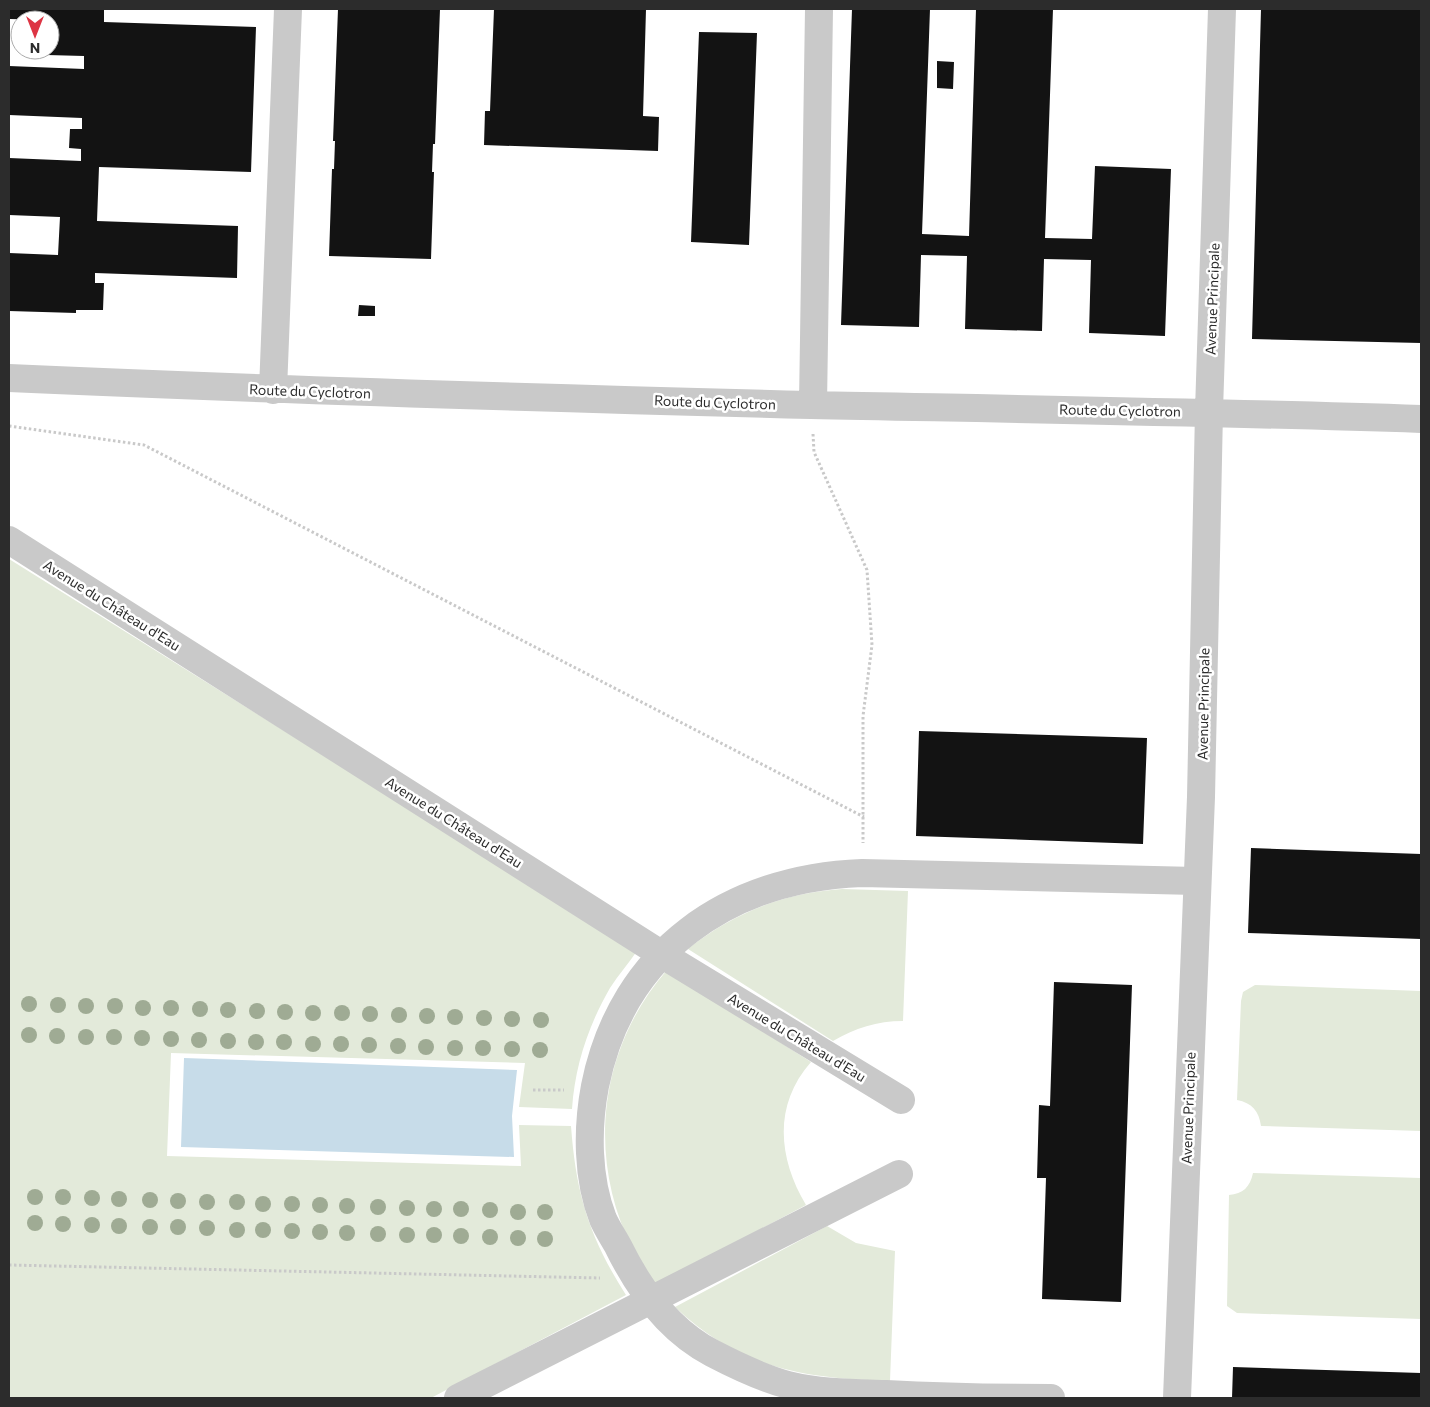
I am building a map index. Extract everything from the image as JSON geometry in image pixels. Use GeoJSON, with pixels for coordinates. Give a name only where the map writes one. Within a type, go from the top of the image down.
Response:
{"type":"FeatureCollection","features":[{"type":"Feature","properties":{"kind":"lane"},"geometry":{"type":"LineString","coordinates":[[273,390],[288,9]]}},
{"type":"Feature","properties":{"kind":"lane"},"geometry":{"type":"LineString","coordinates":[[812,405],[819,9]]}},
{"type":"Feature","properties":{"kind":"lane","name":"Avenue Principale"},"geometry":{"type":"LineString","coordinates":[[1178,1398],[1196,881],[1201,797],[1209,412],[1222,9]]}},
{"type":"Feature","properties":{"kind":"lane","name":"Route du Cyclotron"},"geometry":{"type":"LineString","coordinates":[[9,378],[273,390],[812,405],[1209,412],[1421,419]]}},
{"type":"Feature","properties":{"kind":"lane","name":"Avenue du Château d'Eau"},"geometry":{"type":"LineString","coordinates":[[9,540],[661,954],[901,1100]]}},
{"type":"Feature","properties":{"kind":"lane"},"geometry":{"type":"LineString","coordinates":[[1051,1398],[834,1392],[788,1385],[710,1352],[686,1336],[651,1302],[635,1278],[603,1219],[594,1182],[590,1122],[594,1090],[606,1041],[625,1002],[638,981],[661,954],[686,932],[714,914],[774,887],[808,878],[862,874],[1196,881]]}},
{"type":"Feature","properties":{"kind":"lane"},"geometry":{"type":"LineString","coordinates":[[458,1398],[651,1302],[900,1174]]}},
{"type":"Feature","properties":{"kind":"path"},"geometry":{"type":"LineString","coordinates":[[812,405],[814,452],[867,570],[872,645],[863,716],[864,817],[862,874]]}},
{"type":"Feature","properties":{"kind":"path"},"geometry":{"type":"LineString","coordinates":[[9,426],[144,445],[864,817]]}},
{"type":"Feature","properties":{"kind":"path"},"geometry":{"type":"LineString","coordinates":[[9,1265],[635,1278]]}},
{"type":"Feature","properties":{"kind":"green space"},"geometry":{"type":"Polygon","coordinates":[[[9,559],[637,951],[616,978],[595,1017],[576,1077],[572,1109],[519,1107],[525,1063],[171,1053],[167,1156],[521,1166],[519,1125],[571,1126],[576,1173],[586,1214],[602,1254],[626,1295],[431,1398],[9,1398],[9,559]]]}},
{"type":"Feature","properties":{"kind":"green space"},"geometry":{"type":"Polygon","coordinates":[[[842,889],[908,891],[903,1021],[884,1022],[866,1026],[833,1041],[688,949],[723,925],[760,907],[800,895],[842,889]]]}},
{"type":"Feature","properties":{"kind":"green space"},"geometry":{"type":"Polygon","coordinates":[[[667,970],[811,1062],[790,1096],[785,1114],[784,1132],[785,1150],[790,1169],[806,1205],[655,1285],[633,1250],[618,1214],[609,1178],[605,1141],[607,1104],[614,1068],[626,1034],[644,1001],[667,970]]]}},
{"type":"Feature","properties":{"kind":"green space"},"geometry":{"type":"Polygon","coordinates":[[[1255,985],[1421,991],[1421,1131],[1261,1126],[1259,1116],[1254,1108],[1247,1103],[1237,1100],[1241,1001],[1243,992],[1255,985]]]}},
{"type":"Feature","properties":{"kind":"green space"},"geometry":{"type":"Polygon","coordinates":[[[1253,1173],[1421,1178],[1421,1319],[1237,1313],[1227,1306],[1229,1195],[1245,1189],[1253,1173]]]}},
{"type":"Feature","properties":{"kind":"green space"},"geometry":{"type":"Polygon","coordinates":[[[827,1226],[856,1243],[895,1251],[890,1381],[829,1377],[801,1373],[775,1366],[749,1357],[724,1344],[700,1328],[675,1307],[827,1226]]]}},
{"type":"Feature","properties":{"kind":"water"},"geometry":{"type":"Polygon","coordinates":[[[184,1058],[517,1070],[512,1116],[514,1157],[181,1147],[184,1058]]]}},
{"type":"Feature","properties":{"kind":"building"},"geometry":{"type":"Polygon","coordinates":[[[9,9],[104,9],[104,22],[256,27],[251,172],[99,167],[97,221],[238,226],[237,278],[95,273],[95,283],[104,283],[103,310],[76,310],[76,313],[9,311],[9,253],[58,255],[60,217],[9,215],[9,158],[81,161],[81,149],[69,148],[70,129],[82,129],[82,118],[9,115],[9,66],[84,69],[84,56],[60,55],[60,10],[10,10],[9,19],[9,9]]]}},
{"type":"Feature","properties":{"kind":"building"},"geometry":{"type":"Polygon","coordinates":[[[338,9],[440,9],[435,144],[433,144],[431,259],[329,256],[332,169],[334,169],[335,141],[333,141],[338,9]]]}},
{"type":"Feature","properties":{"kind":"building"},"geometry":{"type":"Polygon","coordinates":[[[494,9],[646,9],[643,116],[659,117],[658,151],[484,145],[485,111],[490,111],[494,9]]]}},
{"type":"Feature","properties":{"kind":"building"},"geometry":{"type":"Polygon","coordinates":[[[852,9],[930,9],[922,234],[969,236],[976,9],[1053,9],[1045,238],[1092,239],[1095,166],[1171,169],[1165,336],[1089,333],[1091,260],[1044,259],[1042,331],[965,329],[967,256],[921,255],[919,327],[841,325],[852,9]]]}},
{"type":"Feature","properties":{"kind":"building"},"geometry":{"type":"Polygon","coordinates":[[[1261,9],[1421,9],[1421,343],[1252,339],[1261,9]]]}},
{"type":"Feature","properties":{"kind":"building"},"geometry":{"type":"Polygon","coordinates":[[[699,32],[757,33],[749,245],[691,242],[699,32]]]}},
{"type":"Feature","properties":{"kind":"building"},"geometry":{"type":"Polygon","coordinates":[[[937,61],[954,62],[953,89],[937,88],[937,61]]]}},
{"type":"Feature","properties":{"kind":"building"},"geometry":{"type":"Polygon","coordinates":[[[359,305],[375,306],[375,316],[358,316],[359,305]]]}},
{"type":"Feature","properties":{"kind":"building"},"geometry":{"type":"Polygon","coordinates":[[[919,731],[1147,738],[1143,844],[916,836],[919,731]]]}},
{"type":"Feature","properties":{"kind":"building"},"geometry":{"type":"Polygon","coordinates":[[[1251,848],[1421,854],[1421,939],[1248,933],[1251,848]]]}},
{"type":"Feature","properties":{"kind":"building"},"geometry":{"type":"Polygon","coordinates":[[[1054,982],[1132,985],[1121,1302],[1042,1299],[1046,1178],[1037,1178],[1039,1105],[1050,1106],[1054,982]]]}},
{"type":"Feature","properties":{"kind":"building"},"geometry":{"type":"Polygon","coordinates":[[[1233,1367],[1421,1373],[1421,1398],[1232,1398],[1233,1367]]]}}]}
